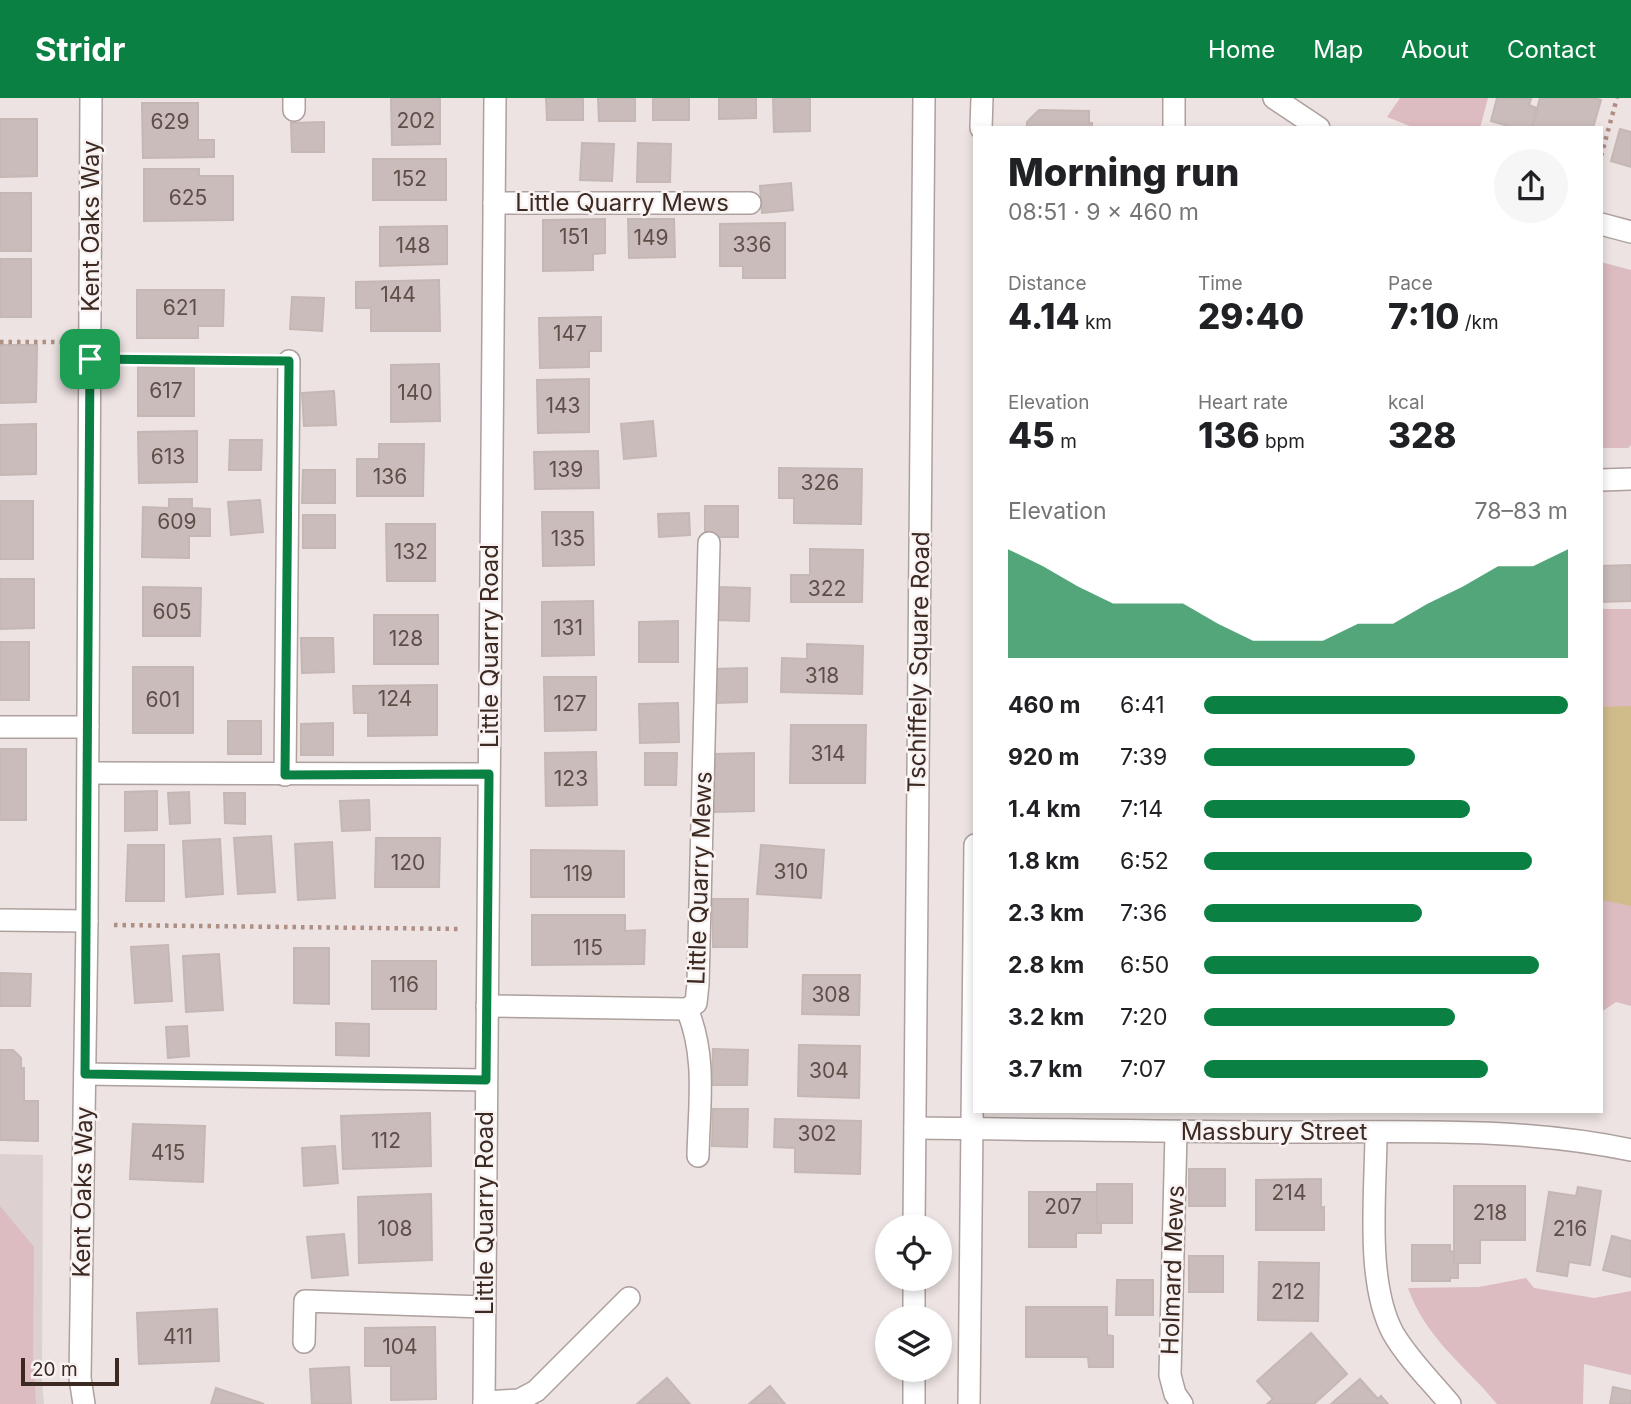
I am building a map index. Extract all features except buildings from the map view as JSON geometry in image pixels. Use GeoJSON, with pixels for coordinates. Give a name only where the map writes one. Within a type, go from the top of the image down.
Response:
{"type":"FeatureCollection","features":[{"type":"Feature","properties":{"kind":"street","name":"Kent Oaks Way"},"geometry":{"type":"LineString","coordinates":[[84,1404],[80,1378],[85,1074],[98,923],[89,773],[91,98]]}},
{"type":"Feature","properties":{"kind":"street","name":"Little Quarry Road"},"geometry":{"type":"LineString","coordinates":[[484,1403],[495,98]]}},
{"type":"Feature","properties":{"kind":"street","name":"Tschiffely Square Road"},"geometry":{"type":"LineString","coordinates":[[914,1214],[924,98]]}},
{"type":"Feature","properties":{"kind":"street"},"geometry":{"type":"LineString","coordinates":[[981,126],[982,98]]}},
{"type":"Feature","properties":{"kind":"street"},"geometry":{"type":"LineString","coordinates":[[1174,98],[1174,126]]}},
{"type":"Feature","properties":{"kind":"street"},"geometry":{"type":"LineString","coordinates":[[1274,98],[1316,126]]}},
{"type":"Feature","properties":{"kind":"street","name":"Little Quarry Mews"},"geometry":{"type":"LineString","coordinates":[[494,203],[750,203]]}},
{"type":"Feature","properties":{"kind":"street"},"geometry":{"type":"LineString","coordinates":[[1603,225],[1631,232]]}},
{"type":"Feature","properties":{"kind":"street"},"geometry":{"type":"LineString","coordinates":[[285,775],[289,361]]}},
{"type":"Feature","properties":{"kind":"street"},"geometry":{"type":"LineString","coordinates":[[1603,480],[1631,479]]}},
{"type":"Feature","properties":{"kind":"street","name":"Little Quarry Mews"},"geometry":{"type":"LineString","coordinates":[[487,1006],[687,1009],[696,1003],[709,543]]}},
{"type":"Feature","properties":{"kind":"street"},"geometry":{"type":"LineString","coordinates":[[0,727],[89,727]]}},
{"type":"Feature","properties":{"kind":"street"},"geometry":{"type":"LineString","coordinates":[[89,773],[489,774]]}},
{"type":"Feature","properties":{"kind":"street"},"geometry":{"type":"LineString","coordinates":[[0,920],[98,923]]}},
{"type":"Feature","properties":{"kind":"street"},"geometry":{"type":"LineString","coordinates":[[687,1009],[697,1032],[701,1060],[698,1156]]}},
{"type":"Feature","properties":{"kind":"street"},"geometry":{"type":"LineString","coordinates":[[970,1404],[973,1022]]}},
{"type":"Feature","properties":{"kind":"street"},"geometry":{"type":"LineString","coordinates":[[85,1074],[486,1080]]}},
{"type":"Feature","properties":{"kind":"street","name":"Massbury Street"},"geometry":{"type":"LineString","coordinates":[[915,1128],[1176,1132],[1465,1132],[1542,1136],[1631,1150]]}},
{"type":"Feature","properties":{"kind":"street","name":"Holmard Mews"},"geometry":{"type":"LineString","coordinates":[[1176,1132],[1170,1375],[1175,1394],[1182,1404]]}},
{"type":"Feature","properties":{"kind":"street"},"geometry":{"type":"LineString","coordinates":[[1376,1132],[1375,1267],[1378,1293],[1394,1334],[1450,1404]]}},
{"type":"Feature","properties":{"kind":"street"},"geometry":{"type":"LineString","coordinates":[[484,1403],[519,1400],[537,1391],[629,1298]]}},
{"type":"Feature","properties":{"kind":"street"},"geometry":{"type":"LineString","coordinates":[[304,1342],[305,1301],[484,1307]]}},
{"type":"Feature","properties":{"kind":"street"},"geometry":{"type":"LineString","coordinates":[[914,1382],[914,1404]]}},
{"type":"Feature","properties":{"kind":"path"},"geometry":{"type":"LineString","coordinates":[[1603,149],[1617,98]]}},
{"type":"Feature","properties":{"kind":"path"},"geometry":{"type":"LineString","coordinates":[[0,342],[90,351],[289,361]]}},
{"type":"Feature","properties":{"kind":"path"},"geometry":{"type":"LineString","coordinates":[[98,923],[488,929]]}},
{"type":"Feature","properties":{"kind":"shaded area"},"geometry":{"type":"Polygon","coordinates":[[[1400,98],[1488,98],[1481,126],[1410,126],[1387,117],[1400,98]]]}},
{"type":"Feature","properties":{"kind":"shaded area"},"geometry":{"type":"Polygon","coordinates":[[[1603,263],[1631,270],[1631,445],[1628,448],[1603,448],[1603,263]]]}},
{"type":"Feature","properties":{"kind":"shaded area"},"geometry":{"type":"Polygon","coordinates":[[[1603,609],[1631,609],[1631,1006],[1616,1002],[1603,1011],[1603,609]]]}},
{"type":"Feature","properties":{"kind":"shaded area"},"geometry":{"type":"Polygon","coordinates":[[[1631,706],[1631,906],[1603,900],[1603,707],[1631,706]]]}},
{"type":"Feature","properties":{"kind":"shaded area"},"geometry":{"type":"Polygon","coordinates":[[[0,1154],[43,1155],[44,1404],[0,1404],[0,1154]]]}},
{"type":"Feature","properties":{"kind":"shaded area"},"geometry":{"type":"Polygon","coordinates":[[[0,1206],[34,1247],[33,1355],[36,1404],[0,1404],[0,1206]]]}},
{"type":"Feature","properties":{"kind":"shaded area"},"geometry":{"type":"Polygon","coordinates":[[[1526,1278],[1534,1288],[1594,1298],[1631,1291],[1631,1375],[1584,1364],[1583,1404],[1497,1404],[1435,1337],[1408,1288],[1479,1287],[1526,1278]]]}},
{"type":"Feature","properties":{"kind":"route"},"geometry":{"type":"LineString","coordinates":[[90,359],[289,361],[285,775],[489,774],[486,1080],[85,1074],[90,359]]}}]}
